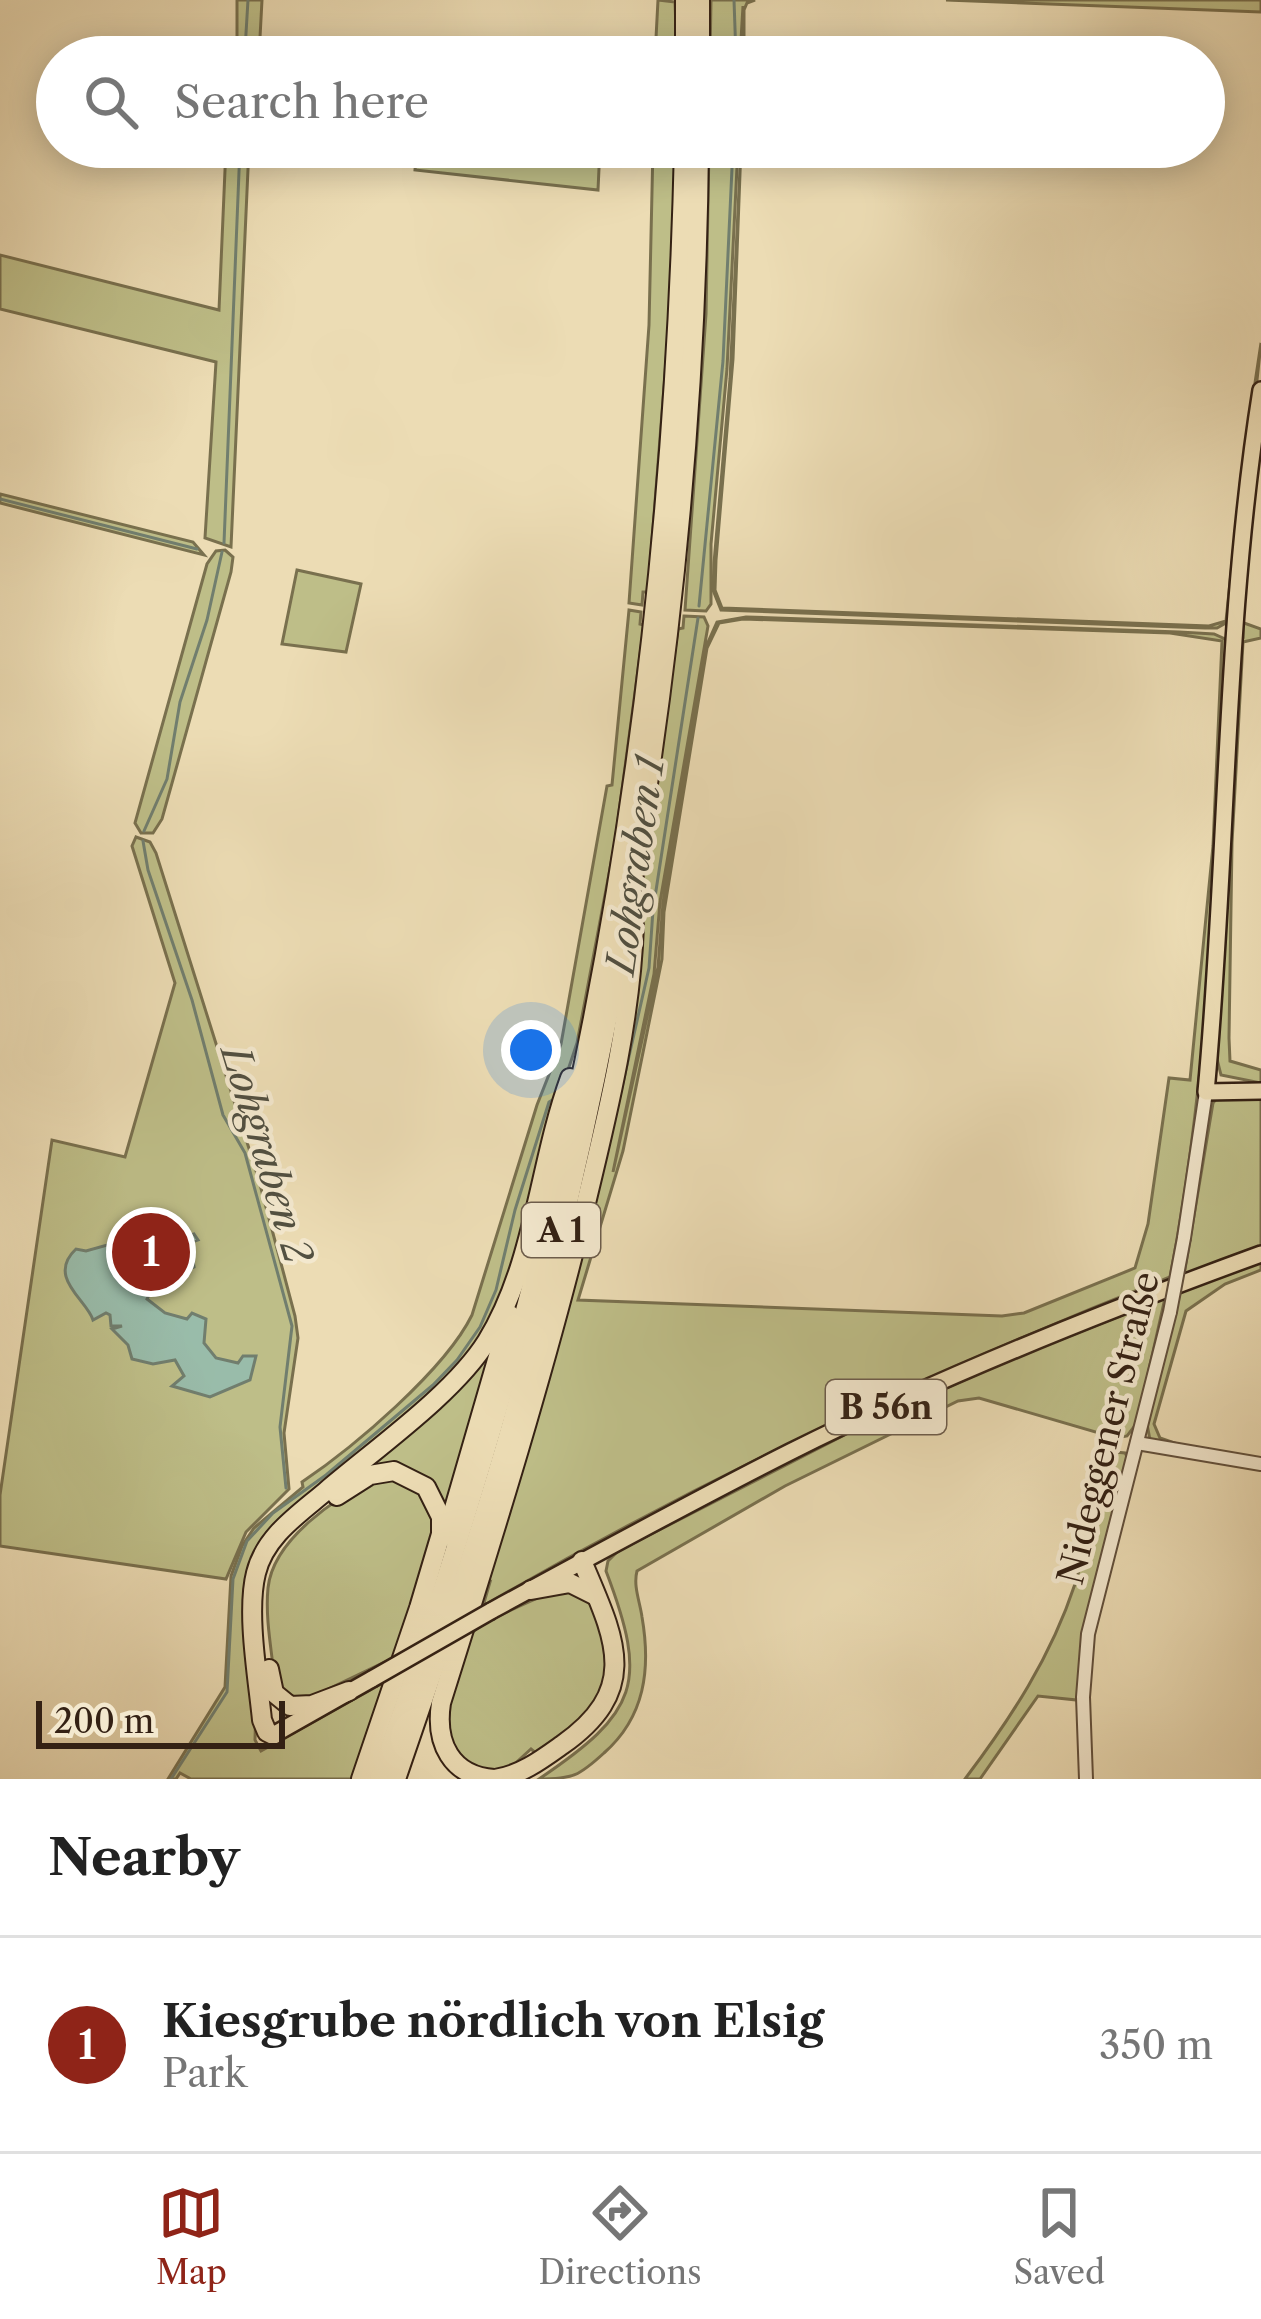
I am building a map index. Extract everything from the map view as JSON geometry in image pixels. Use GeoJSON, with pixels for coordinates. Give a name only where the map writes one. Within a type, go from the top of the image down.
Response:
{"type":"FeatureCollection","features":[{"type":"Feature","properties":{"kind":"highway"},"geometry":{"type":"LineString","coordinates":[[688,36],[693,1]]}},
{"type":"Feature","properties":{"kind":"highway"},"geometry":{"type":"LineString","coordinates":[[693,1],[697,36]]}},
{"type":"Feature","properties":{"kind":"highway","name":"A 1"},"geometry":{"type":"LineString","coordinates":[[664,593],[683,168]]}},
{"type":"Feature","properties":{"kind":"highway","name":"A 1"},"geometry":{"type":"LineString","coordinates":[[396,1779],[462,1588],[544,1304],[587,1118],[635,866],[692,361],[698,168]]}},
{"type":"Feature","properties":{"kind":"highway","name":"A 1"},"geometry":{"type":"LineString","coordinates":[[380,1779],[448,1582],[556,1188],[661,627]]}},
{"type":"Feature","properties":{"kind":"highway"},"geometry":{"type":"LineString","coordinates":[[587,1558],[616,1654],[608,1699],[589,1724],[528,1768],[495,1779],[464,1771],[448,1754],[440,1732],[441,1703],[526,1437],[608,1110],[632,974],[635,866]]}},
{"type":"Feature","properties":{"kind":"highway"},"geometry":{"type":"LineString","coordinates":[[361,1779],[447,1534],[486,1401],[560,1106],[588,1029]]}},
{"type":"Feature","properties":{"kind":"highway"},"geometry":{"type":"LineString","coordinates":[[274,1735],[262,1720],[253,1604],[255,1576],[265,1551],[285,1526],[464,1371],[500,1318],[523,1250]]}},
{"type":"Feature","properties":{"kind":"highway"},"geometry":{"type":"LineString","coordinates":[[350,1691],[295,1707],[274,1694],[264,1595],[268,1570],[280,1548],[362,1478],[386,1471],[408,1475],[430,1492],[441,1517],[441,1534],[419,1608]]}},
{"type":"Feature","properties":{"kind":"highway"},"geometry":{"type":"LineString","coordinates":[[532,1779],[593,1735],[615,1709],[623,1690],[625,1640],[587,1558]]}},
{"type":"Feature","properties":{"kind":"highway"},"geometry":{"type":"LineString","coordinates":[[531,1590],[570,1583],[596,1596]]}},
{"type":"Feature","properties":{"kind":"main road"},"geometry":{"type":"LineString","coordinates":[[1261,390],[1235,619],[1215,1012],[1207,1084],[1261,1089]]}},
{"type":"Feature","properties":{"kind":"main road","name":"B 56n"},"geometry":{"type":"LineString","coordinates":[[274,1735],[587,1558],[791,1452],[932,1387],[1261,1254]]}},
{"type":"Feature","properties":{"kind":"street","name":"Nideggener Straße"},"geometry":{"type":"LineString","coordinates":[[1086,1779],[1083,1697],[1088,1634],[1169,1312],[1207,1084]]}},
{"type":"Feature","properties":{"kind":"street"},"geometry":{"type":"LineString","coordinates":[[1137,1443],[1261,1464]]}},
{"type":"Feature","properties":{"kind":"green space"},"geometry":{"type":"Polygon","coordinates":[[[237,0],[262,0],[260,36],[237,36],[237,0]]]}},
{"type":"Feature","properties":{"kind":"green space"},"geometry":{"type":"Polygon","coordinates":[[[658,0],[675,2],[676,36],[656,36],[658,0]]]}},
{"type":"Feature","properties":{"kind":"green space"},"geometry":{"type":"Polygon","coordinates":[[[711,0],[755,0],[744,10],[744,36],[743,6],[741,36],[710,36],[711,0]]]}},
{"type":"Feature","properties":{"kind":"green space"},"geometry":{"type":"Polygon","coordinates":[[[946,0],[1261,0],[1261,12],[946,0]]]}},
{"type":"Feature","properties":{"kind":"green space"},"geometry":{"type":"Polygon","coordinates":[[[225,168],[248,168],[231,547],[205,538],[216,362],[0,309],[0,255],[219,310],[225,168]]]}},
{"type":"Feature","properties":{"kind":"green space"},"geometry":{"type":"Polygon","coordinates":[[[599,168],[598,190],[415,170],[599,168]]]}},
{"type":"Feature","properties":{"kind":"green space"},"geometry":{"type":"Polygon","coordinates":[[[653,168],[675,168],[671,297],[648,592],[643,592],[642,605],[629,603],[649,325],[653,168]]]}},
{"type":"Feature","properties":{"kind":"green space"},"geometry":{"type":"Polygon","coordinates":[[[709,168],[737,168],[711,604],[706,611],[685,610],[706,314],[709,168]]]}},
{"type":"Feature","properties":{"kind":"green space"},"geometry":{"type":"Polygon","coordinates":[[[740,168],[733,359],[716,560],[715,590],[722,608],[1209,626],[1226,621],[1261,343],[1231,620],[1205,628],[721,610],[713,590],[714,563],[730,379],[740,168]]]}},
{"type":"Feature","properties":{"kind":"green space"},"geometry":{"type":"Polygon","coordinates":[[[0,494],[193,542],[204,555],[0,503],[0,494]]]}},
{"type":"Feature","properties":{"kind":"green space"},"geometry":{"type":"Polygon","coordinates":[[[1250,522],[1242,618],[1261,629],[1261,638],[1243,642],[1232,843],[1229,1038],[1230,1061],[1261,1070],[1261,1083],[1221,1075],[1217,1059],[1238,643],[1243,638],[1239,622],[1250,522]]]}},
{"type":"Feature","properties":{"kind":"green space"},"geometry":{"type":"Polygon","coordinates":[[[225,550],[233,557],[231,572],[162,819],[153,833],[141,833],[135,823],[207,564],[216,551],[225,550]]]}},
{"type":"Feature","properties":{"kind":"green space"},"geometry":{"type":"Polygon","coordinates":[[[297,570],[361,584],[346,652],[282,644],[297,570]]]}},
{"type":"Feature","properties":{"kind":"green space"},"geometry":{"type":"Polygon","coordinates":[[[629,610],[641,612],[640,624],[644,625],[615,842],[577,1043],[503,1299],[474,1352],[260,1551],[255,1740],[261,1751],[390,1679],[356,1779],[191,1779],[180,1773],[168,1779],[225,1687],[231,1576],[242,1546],[254,1528],[303,1487],[302,1482],[347,1449],[420,1383],[472,1315],[537,1105],[561,1044],[607,786],[612,785],[629,610]]]}},
{"type":"Feature","properties":{"kind":"green space"},"geometry":{"type":"Polygon","coordinates":[[[684,616],[704,617],[708,626],[660,902],[654,974],[613,1172],[658,967],[663,903],[705,649],[717,622],[746,617],[1179,632],[1214,634],[1227,640],[1203,1040],[1170,1277],[820,1429],[650,1514],[483,1606],[639,958],[641,895],[678,629],[683,628],[684,616]],[[743,619],[719,623],[707,648],[664,912],[662,959],[623,1151],[578,1300],[1002,1316],[1024,1313],[1135,1268],[1148,1224],[1169,1078],[1190,1080],[1213,846],[1222,641],[1170,633],[743,619]]]}},
{"type":"Feature","properties":{"kind":"green space"},"geometry":{"type":"Polygon","coordinates":[[[136,837],[150,842],[156,853],[258,1177],[298,1338],[284,1433],[289,1489],[246,1532],[226,1579],[0,1546],[0,1495],[52,1140],[125,1157],[175,983],[132,846],[136,837]]]}},
{"type":"Feature","properties":{"kind":"green space"},"geometry":{"type":"Polygon","coordinates":[[[1261,1096],[1261,1246],[1184,1275],[1213,1103],[1261,1096]]]}},
{"type":"Feature","properties":{"kind":"green space"},"geometry":{"type":"Polygon","coordinates":[[[1261,1261],[1261,1270],[1225,1284],[1186,1311],[1154,1424],[1160,1438],[1183,1446],[1150,1440],[1147,1424],[1180,1292],[1261,1261]]]}},
{"type":"Feature","properties":{"kind":"green space"},"geometry":{"type":"Polygon","coordinates":[[[1165,1298],[1137,1423],[1127,1436],[1116,1438],[979,1398],[958,1401],[785,1486],[637,1571],[646,1655],[636,1708],[618,1739],[588,1767],[568,1777],[539,1779],[597,1734],[626,1692],[628,1642],[606,1571],[618,1551],[864,1425],[1165,1298]]]}},
{"type":"Feature","properties":{"kind":"green space"},"geometry":{"type":"Polygon","coordinates":[[[501,1327],[446,1518],[434,1494],[415,1475],[377,1468],[343,1486],[274,1552],[265,1568],[259,1604],[266,1713],[257,1593],[267,1555],[291,1526],[462,1378],[501,1327]]]}},
{"type":"Feature","properties":{"kind":"green space"},"geometry":{"type":"Polygon","coordinates":[[[1115,1452],[1128,1458],[1077,1700],[1038,1696],[980,1779],[965,1779],[1014,1710],[1054,1637],[1079,1570],[1104,1466],[1115,1452]]]}},
{"type":"Feature","properties":{"kind":"green space"},"geometry":{"type":"Polygon","coordinates":[[[376,1477],[413,1482],[438,1524],[395,1657],[299,1703],[275,1683],[267,1612],[272,1570],[309,1522],[376,1477]]]}},
{"type":"Feature","properties":{"kind":"green space"},"geometry":{"type":"Polygon","coordinates":[[[560,1587],[590,1596],[611,1653],[601,1703],[537,1754],[531,1749],[519,1760],[528,1759],[503,1774],[461,1763],[443,1725],[469,1639],[490,1620],[560,1587]]]}},
{"type":"Feature","properties":{"kind":"shaded area"},"geometry":{"type":"Polygon","coordinates":[[[194,1234],[198,1240],[182,1245],[179,1253],[193,1260],[194,1267],[172,1268],[172,1277],[153,1278],[147,1299],[165,1313],[187,1319],[192,1313],[206,1319],[204,1343],[216,1358],[238,1363],[243,1356],[256,1356],[250,1380],[210,1397],[172,1386],[184,1376],[175,1360],[153,1364],[132,1359],[128,1345],[112,1329],[122,1326],[111,1326],[106,1313],[93,1320],[71,1288],[65,1269],[76,1249],[86,1251],[118,1242],[136,1247],[194,1234]]]}},
{"type":"Feature","properties":{"kind":"waterway","name":"Lohgraben 2"},"geometry":{"type":"LineString","coordinates":[[246,36],[248,0]]}},
{"type":"Feature","properties":{"kind":"waterway","name":"Lohgraben 1"},"geometry":{"type":"LineString","coordinates":[[734,0],[735,36]]}},
{"type":"Feature","properties":{"kind":"waterway","name":"Lohgraben 2"},"geometry":{"type":"LineString","coordinates":[[224,543],[239,168]]}},
{"type":"Feature","properties":{"kind":"waterway","name":"Lohgraben 1"},"geometry":{"type":"LineString","coordinates":[[699,606],[723,361],[732,168]]}},
{"type":"Feature","properties":{"kind":"waterway"},"geometry":{"type":"LineString","coordinates":[[0,499],[197,549]]}},
{"type":"Feature","properties":{"kind":"waterway","name":"Lohgraben 2"},"geometry":{"type":"LineString","coordinates":[[144,831],[167,779],[180,702],[207,620],[222,552]]}},
{"type":"Feature","properties":{"kind":"waterway","name":"Lohgraben 1"},"geometry":{"type":"LineString","coordinates":[[615,1118],[649,968],[653,910],[698,618]]}},
{"type":"Feature","properties":{"kind":"waterway","name":"Lohgraben 2"},"geometry":{"type":"LineString","coordinates":[[143,841],[223,1115],[245,1153],[292,1326],[280,1427],[286,1488]]}},
{"type":"Feature","properties":{"kind":"waterway","name":"Lohgraben 1"},"geometry":{"type":"LineString","coordinates":[[171,1779],[227,1692],[233,1579],[247,1541],[273,1513],[433,1385],[480,1327],[496,1290],[549,1102],[554,1099]]}},
{"type":"Feature","properties":{"kind":"place","name":"Kiesgrube nördlich von Elsig"},"geometry":{"type":"Point","coordinates":[151,1252]}}]}
